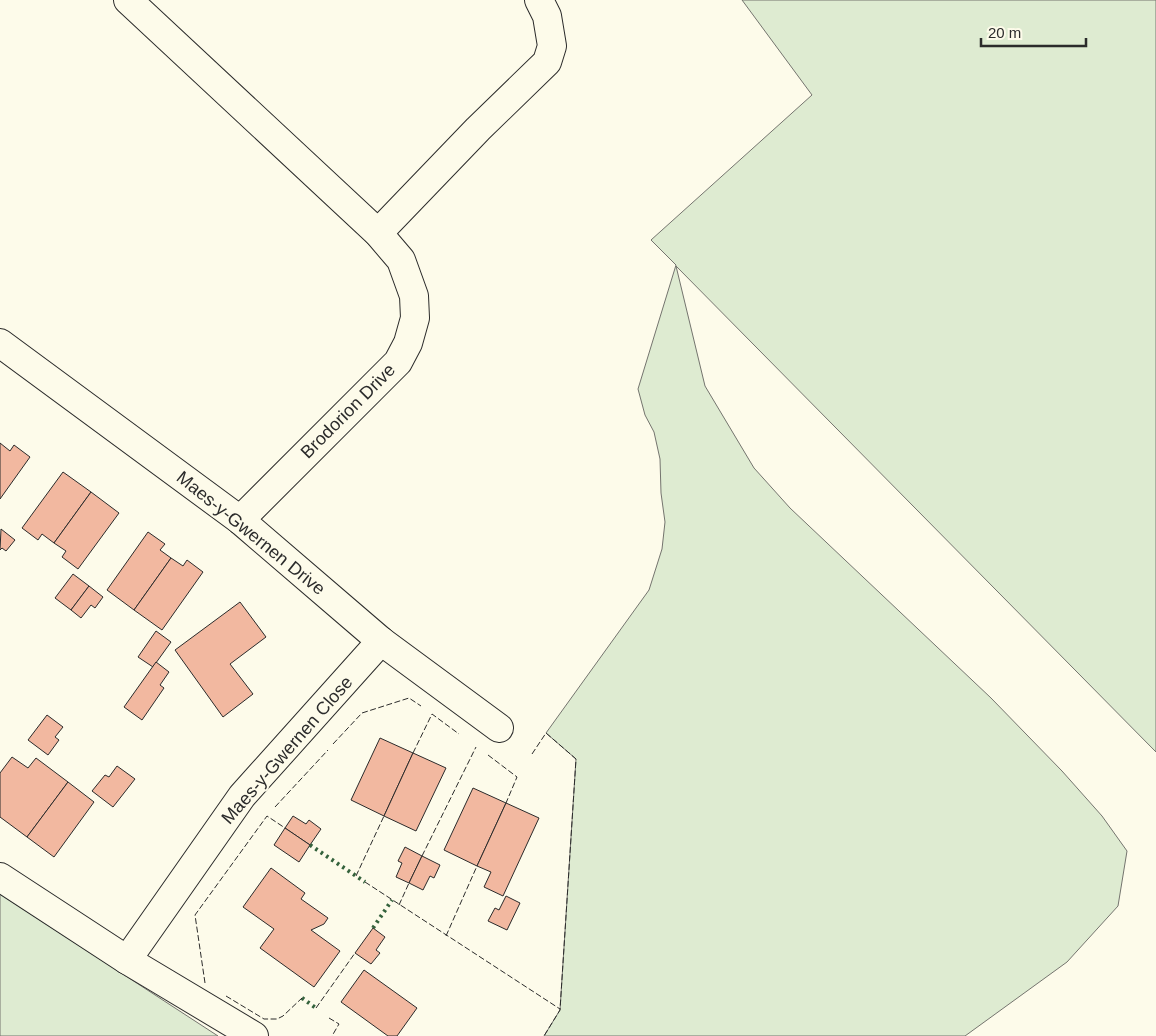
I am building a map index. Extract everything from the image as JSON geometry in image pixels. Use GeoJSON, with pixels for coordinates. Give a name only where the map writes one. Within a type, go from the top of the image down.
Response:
{"type":"FeatureCollection","features":[{"type":"Feature","properties":{"kind":"street","name":"Brodorion Drive"},"geometry":{"type":"LineString","coordinates":[[128,0],[378,233],[401,260],[414,296],[415,318],[408,342],[398,362],[240,520]]}},
{"type":"Feature","properties":{"kind":"street"},"geometry":{"type":"LineString","coordinates":[[378,233],[478,129],[547,62],[552,46],[547,16],[539,0]]}},
{"type":"Feature","properties":{"kind":"street","name":"Maes-y-Gwernen Drive"},"geometry":{"type":"LineString","coordinates":[[0,343],[240,520],[381,641],[498,728]]}},
{"type":"Feature","properties":{"kind":"street","name":"Maes-y-Gwernen Close"},"geometry":{"type":"LineString","coordinates":[[127,960],[242,796],[381,641]]}},
{"type":"Feature","properties":{"kind":"street"},"geometry":{"type":"LineString","coordinates":[[0,877],[127,960],[254,1036]]}},
{"type":"Feature","properties":{"kind":"green space"},"geometry":{"type":"Polygon","coordinates":[[[742,0],[1156,0],[1156,752],[676,266],[705,386],[754,468],[790,508],[991,698],[1062,771],[1102,816],[1127,851],[1118,906],[1067,962],[965,1036],[544,1036],[560,1010],[576,759],[546,733],[649,590],[662,549],[665,522],[661,493],[660,459],[654,432],[645,415],[638,389],[676,265],[651,240],[812,95],[742,0]]]}},
{"type":"Feature","properties":{"kind":"green space"},"geometry":{"type":"Polygon","coordinates":[[[0,894],[218,1036],[0,1036],[0,894]]]}},
{"type":"Feature","properties":{"kind":"building"},"geometry":{"type":"Polygon","coordinates":[[[0,443],[10,451],[14,445],[30,457],[0,499],[0,443]]]}},
{"type":"Feature","properties":{"kind":"building"},"geometry":{"type":"Polygon","coordinates":[[[63,472],[91,492],[54,543],[42,534],[38,540],[22,528],[63,472]]]}},
{"type":"Feature","properties":{"kind":"building"},"geometry":{"type":"Polygon","coordinates":[[[91,492],[119,513],[78,569],[62,557],[66,551],[54,543],[91,492]]]}},
{"type":"Feature","properties":{"kind":"building"},"geometry":{"type":"Polygon","coordinates":[[[1,529],[15,540],[6,551],[2,548],[0,550],[1,529]]]}},
{"type":"Feature","properties":{"kind":"building"},"geometry":{"type":"Polygon","coordinates":[[[148,532],[165,544],[160,550],[171,558],[134,610],[107,590],[148,532]]]}},
{"type":"Feature","properties":{"kind":"building"},"geometry":{"type":"Polygon","coordinates":[[[171,558],[183,566],[187,560],[203,572],[162,630],[134,610],[171,558]]]}},
{"type":"Feature","properties":{"kind":"building"},"geometry":{"type":"Polygon","coordinates":[[[73,574],[89,586],[71,610],[55,598],[73,574]]]}},
{"type":"Feature","properties":{"kind":"building"},"geometry":{"type":"Polygon","coordinates":[[[89,586],[103,597],[95,608],[91,605],[81,618],[71,610],[89,586]]]}},
{"type":"Feature","properties":{"kind":"building"},"geometry":{"type":"Polygon","coordinates":[[[240,602],[266,637],[230,664],[253,694],[223,717],[175,650],[240,602]]]}},
{"type":"Feature","properties":{"kind":"building"},"geometry":{"type":"Polygon","coordinates":[[[156,631],[171,642],[153,667],[138,657],[156,631]]]}},
{"type":"Feature","properties":{"kind":"building"},"geometry":{"type":"Polygon","coordinates":[[[156,662],[169,672],[160,685],[164,688],[142,720],[124,707],[156,662]]]}},
{"type":"Feature","properties":{"kind":"building"},"geometry":{"type":"Polygon","coordinates":[[[47,715],[63,727],[55,737],[59,740],[48,755],[28,740],[47,715]]]}},
{"type":"Feature","properties":{"kind":"building"},"geometry":{"type":"Polygon","coordinates":[[[380,738],[413,753],[384,816],[351,800],[380,738]]]}},
{"type":"Feature","properties":{"kind":"building"},"geometry":{"type":"Polygon","coordinates":[[[413,753],[446,768],[416,831],[384,816],[413,753]]]}},
{"type":"Feature","properties":{"kind":"building"},"geometry":{"type":"Polygon","coordinates":[[[12,757],[28,768],[36,758],[68,782],[27,837],[0,817],[0,773],[12,757]]]}},
{"type":"Feature","properties":{"kind":"building"},"geometry":{"type":"Polygon","coordinates":[[[117,766],[135,779],[113,807],[92,791],[105,775],[109,777],[117,766]]]}},
{"type":"Feature","properties":{"kind":"building"},"geometry":{"type":"Polygon","coordinates":[[[68,782],[94,802],[54,857],[27,837],[68,782]]]}},
{"type":"Feature","properties":{"kind":"building"},"geometry":{"type":"Polygon","coordinates":[[[473,788],[506,803],[477,866],[444,850],[473,788]]]}},
{"type":"Feature","properties":{"kind":"building"},"geometry":{"type":"Polygon","coordinates":[[[506,803],[539,818],[503,896],[484,887],[491,872],[477,866],[506,803]]]}},
{"type":"Feature","properties":{"kind":"building"},"geometry":{"type":"Polygon","coordinates":[[[293,816],[306,824],[309,820],[321,829],[310,845],[285,828],[293,816]]]}},
{"type":"Feature","properties":{"kind":"building"},"geometry":{"type":"Polygon","coordinates":[[[285,828],[310,845],[299,862],[274,845],[285,828]]]}},
{"type":"Feature","properties":{"kind":"building"},"geometry":{"type":"Polygon","coordinates":[[[405,847],[422,856],[409,883],[396,877],[402,863],[398,861],[405,847]]]}},
{"type":"Feature","properties":{"kind":"building"},"geometry":{"type":"Polygon","coordinates":[[[422,856],[440,865],[434,878],[430,876],[423,890],[409,883],[422,856]]]}},
{"type":"Feature","properties":{"kind":"building"},"geometry":{"type":"Polygon","coordinates":[[[271,868],[305,893],[301,899],[328,918],[324,924],[311,930],[340,951],[314,987],[260,948],[274,929],[243,907],[271,868]]]}},
{"type":"Feature","properties":{"kind":"building"},"geometry":{"type":"Polygon","coordinates":[[[506,896],[520,903],[507,930],[488,921],[495,908],[499,910],[506,896]]]}},
{"type":"Feature","properties":{"kind":"building"},"geometry":{"type":"Polygon","coordinates":[[[373,928],[385,937],[376,950],[380,953],[371,964],[355,953],[373,928]]]}},
{"type":"Feature","properties":{"kind":"building"},"geometry":{"type":"Polygon","coordinates":[[[364,970],[417,1008],[397,1036],[388,1036],[341,1002],[364,970]]]}},
{"type":"Feature","properties":{"kind":"hedge"},"geometry":{"type":"LineString","coordinates":[[310,845],[365,882]]}},
{"type":"Feature","properties":{"kind":"hedge"},"geometry":{"type":"LineString","coordinates":[[373,928],[392,900]]}},
{"type":"Feature","properties":{"kind":"hedge"},"geometry":{"type":"LineString","coordinates":[[302,998],[316,1008]]}},
{"type":"Feature","properties":{"kind":"fence"},"geometry":{"type":"LineString","coordinates":[[333,744],[362,713],[409,698],[421,706]]}},
{"type":"Feature","properties":{"kind":"fence"},"geometry":{"type":"LineString","coordinates":[[413,753],[432,714],[459,734]]}},
{"type":"Feature","properties":{"kind":"fence"},"geometry":{"type":"LineString","coordinates":[[532,754],[546,733],[576,759],[560,1010],[544,1036]]}},
{"type":"Feature","properties":{"kind":"fence"},"geometry":{"type":"LineString","coordinates":[[422,856],[476,747]]}},
{"type":"Feature","properties":{"kind":"fence"},"geometry":{"type":"LineString","coordinates":[[275,807],[328,750]]}},
{"type":"Feature","properties":{"kind":"fence"},"geometry":{"type":"LineString","coordinates":[[488,755],[517,777],[506,803]]}},
{"type":"Feature","properties":{"kind":"fence"},"geometry":{"type":"LineString","coordinates":[[205,983],[195,915],[267,816],[285,828]]}},
{"type":"Feature","properties":{"kind":"fence"},"geometry":{"type":"LineString","coordinates":[[356,876],[384,816]]}},
{"type":"Feature","properties":{"kind":"fence"},"geometry":{"type":"LineString","coordinates":[[446,936],[477,866]]}},
{"type":"Feature","properties":{"kind":"fence"},"geometry":{"type":"LineString","coordinates":[[365,882],[560,1009]]}},
{"type":"Feature","properties":{"kind":"fence"},"geometry":{"type":"LineString","coordinates":[[399,905],[409,883]]}},
{"type":"Feature","properties":{"kind":"fence"},"geometry":{"type":"LineString","coordinates":[[316,1008],[355,953]]}},
{"type":"Feature","properties":{"kind":"fence"},"geometry":{"type":"LineString","coordinates":[[226,996],[264,1019],[277,1019],[283,1016],[302,998]]}},
{"type":"Feature","properties":{"kind":"fence"},"geometry":{"type":"LineString","coordinates":[[329,1018],[339,1024],[332,1036]]}}]}
